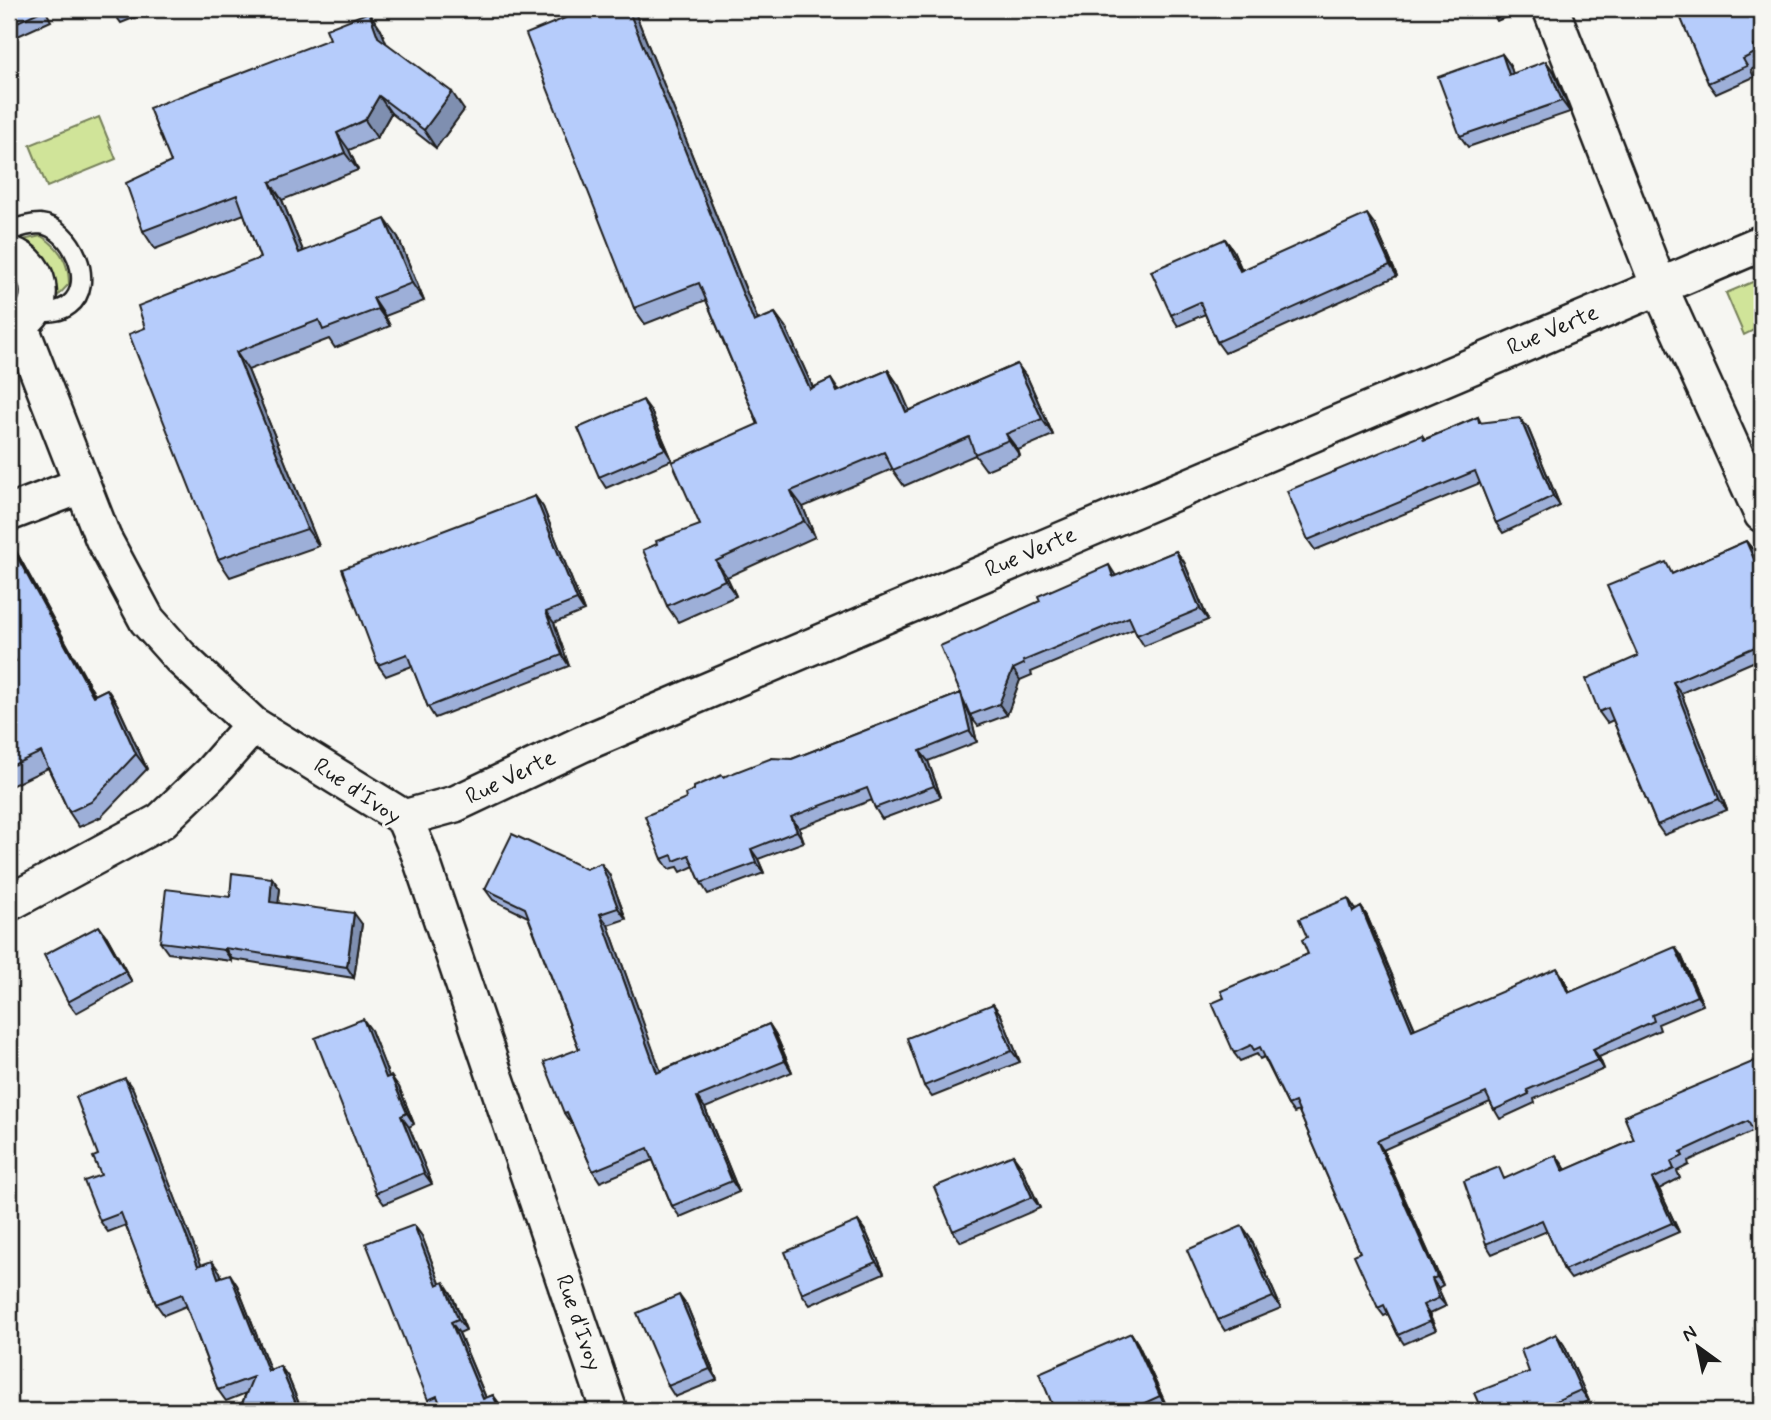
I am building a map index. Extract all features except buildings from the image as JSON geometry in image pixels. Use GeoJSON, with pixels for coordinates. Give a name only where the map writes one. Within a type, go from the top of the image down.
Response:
{"type":"FeatureCollection","features":[{"type":"Feature","properties":{"kind":"street"},"geometry":{"type":"LineString","coordinates":[[1550,9],[1659,286],[1762,514]]}},
{"type":"Feature","properties":{"kind":"street","name":"Rue Verte"},"geometry":{"type":"LineString","coordinates":[[404,818],[455,804],[582,744],[1762,243]]}},
{"type":"Feature","properties":{"kind":"street"},"geometry":{"type":"LineString","coordinates":[[9,254],[21,258],[37,277],[38,301],[20,321]]}},
{"type":"Feature","properties":{"kind":"street","name":"Rue d'Ivoy"},"geometry":{"type":"LineString","coordinates":[[20,321],[103,538],[147,620],[180,657],[253,724],[404,818],[419,853],[609,1411]]}},
{"type":"Feature","properties":{"kind":"street"},"geometry":{"type":"LineString","coordinates":[[9,513],[82,485]]}},
{"type":"Feature","properties":{"kind":"street"},"geometry":{"type":"LineString","coordinates":[[9,903],[161,821],[210,774],[253,724]]}},
{"type":"Feature","properties":{"kind":"lane"},"geometry":{"type":"LineString","coordinates":[[9,231],[40,224],[53,228],[64,236],[81,268],[82,283],[69,306],[20,321]]}},
{"type":"Feature","properties":{"kind":"green space"},"geometry":{"type":"Polygon","coordinates":[[[99,117],[116,159],[47,187],[30,145],[99,117]]]}},
{"type":"Feature","properties":{"kind":"green space"},"geometry":{"type":"Polygon","coordinates":[[[41,236],[58,250],[67,269],[69,284],[53,301],[36,257],[23,240],[41,236]]]}},
{"type":"Feature","properties":{"kind":"green space"},"geometry":{"type":"Polygon","coordinates":[[[1762,278],[1762,326],[1744,335],[1726,293],[1762,278]]]}}]}
